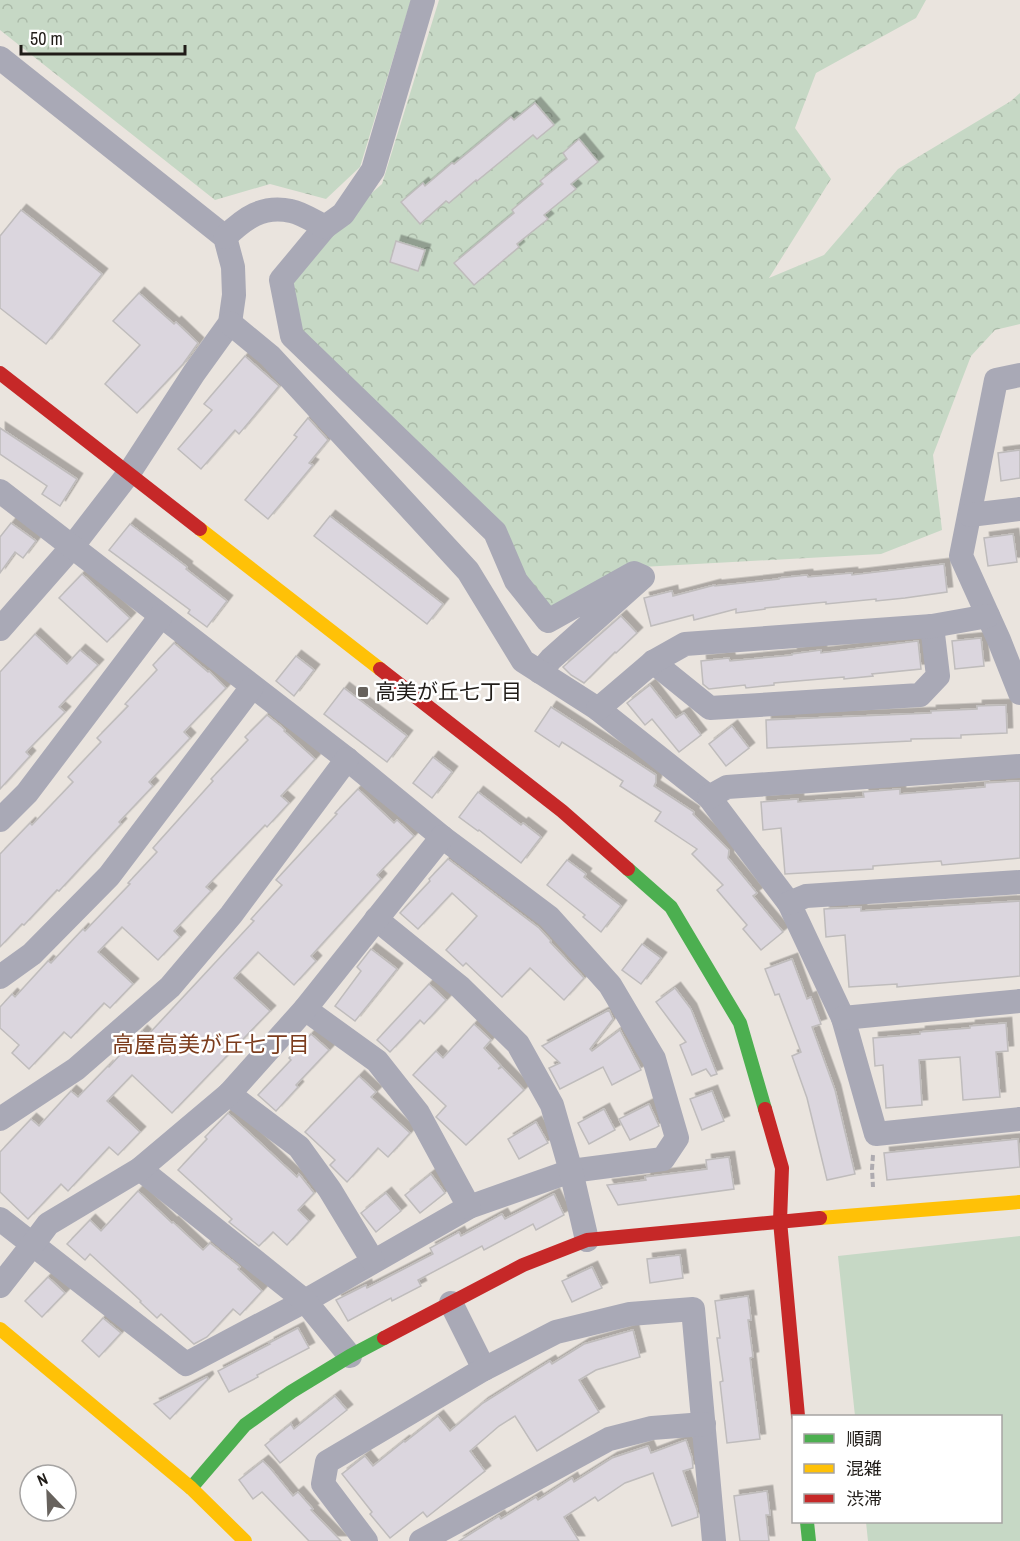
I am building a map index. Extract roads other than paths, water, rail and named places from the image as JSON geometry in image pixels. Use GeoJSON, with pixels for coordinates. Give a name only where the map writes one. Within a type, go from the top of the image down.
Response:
{"type":"FeatureCollection","features":[{"type":"Feature","properties":{"kind":"street"},"geometry":{"type":"LineString","coordinates":[[423,0],[374,170],[343,214],[325,227],[281,280],[292,336],[495,532],[516,581],[548,621],[634,573],[643,577],[551,659],[540,672]]}},
{"type":"Feature","properties":{"kind":"street"},"geometry":{"type":"LineString","coordinates":[[0,58],[225,237],[232,267],[234,295],[230,323],[194,373],[129,473],[72,547],[0,628]]}},
{"type":"Feature","properties":{"kind":"street"},"geometry":{"type":"LineString","coordinates":[[225,237],[243,220],[268,209],[292,211],[325,227]]}},
{"type":"Feature","properties":{"kind":"street"},"geometry":{"type":"LineString","coordinates":[[230,323],[270,356],[468,571],[523,661],[598,709],[709,797],[789,903],[843,1017],[876,1134],[1020,1119]]}},
{"type":"Feature","properties":{"kind":"street"},"geometry":{"type":"LineString","coordinates":[[0,374],[562,811],[671,907],[740,1023],[782,1168],[780,1221],[798,1415]]}},
{"type":"Feature","properties":{"kind":"street"},"geometry":{"type":"LineString","coordinates":[[1020,375],[996,380],[961,556],[988,616],[1010,639],[1020,693]]}},
{"type":"Feature","properties":{"kind":"street"},"geometry":{"type":"LineString","coordinates":[[0,491],[347,759],[442,837],[549,917],[610,985],[654,1059],[677,1138],[663,1159],[571,1171],[469,1207],[305,1301],[186,1364],[0,1219]]}},
{"type":"Feature","properties":{"kind":"street"},"geometry":{"type":"LineString","coordinates":[[970,515],[1020,509]]}},
{"type":"Feature","properties":{"kind":"street"},"geometry":{"type":"LineString","coordinates":[[0,820],[27,793],[161,616]]}},
{"type":"Feature","properties":{"kind":"street"},"geometry":{"type":"LineString","coordinates":[[598,709],[653,662],[685,644],[932,626],[988,616]]}},
{"type":"Feature","properties":{"kind":"street"},"geometry":{"type":"LineString","coordinates":[[653,662],[710,708],[920,695],[938,676],[932,626]]}},
{"type":"Feature","properties":{"kind":"street"},"geometry":{"type":"LineString","coordinates":[[0,977],[32,954],[109,876],[252,687]]}},
{"type":"Feature","properties":{"kind":"street"},"geometry":{"type":"LineString","coordinates":[[0,1119],[76,1069],[170,987],[231,915],[347,759]]}},
{"type":"Feature","properties":{"kind":"street"},"geometry":{"type":"LineString","coordinates":[[709,797],[727,788],[1020,766]]}},
{"type":"Feature","properties":{"kind":"street"},"geometry":{"type":"LineString","coordinates":[[0,1286],[48,1224],[140,1169],[229,1094],[304,1009],[442,837]]}},
{"type":"Feature","properties":{"kind":"street"},"geometry":{"type":"LineString","coordinates":[[789,903],[806,896],[1020,882]]}},
{"type":"Feature","properties":{"kind":"street"},"geometry":{"type":"LineString","coordinates":[[376,919],[460,987],[518,1044],[552,1105],[571,1171],[586,1240]]}},
{"type":"Feature","properties":{"kind":"street"},"geometry":{"type":"LineString","coordinates":[[843,1017],[1020,1001]]}},
{"type":"Feature","properties":{"kind":"street"},"geometry":{"type":"LineString","coordinates":[[304,1009],[377,1061],[418,1113],[469,1207]]}},
{"type":"Feature","properties":{"kind":"street"},"geometry":{"type":"LineString","coordinates":[[229,1094],[299,1147],[330,1190],[373,1261]]}},
{"type":"Feature","properties":{"kind":"street"},"geometry":{"type":"LineString","coordinates":[[140,1169],[305,1301],[351,1356]]}},
{"type":"Feature","properties":{"kind":"street"},"geometry":{"type":"LineString","coordinates":[[191,1488],[245,1425],[291,1392],[351,1356],[523,1265],[586,1240],[780,1221],[1020,1202]]}},
{"type":"Feature","properties":{"kind":"street"},"geometry":{"type":"LineString","coordinates":[[451,1303],[484,1369]]}},
{"type":"Feature","properties":{"kind":"street"},"geometry":{"type":"LineString","coordinates":[[366,1541],[323,1484],[327,1462],[484,1369],[556,1332],[630,1314],[693,1309],[714,1541],[704,1541]]}},
{"type":"Feature","properties":{"kind":"street"},"geometry":{"type":"LineString","coordinates":[[0,1329],[191,1488],[245,1541]]}},
{"type":"Feature","properties":{"kind":"street"},"geometry":{"type":"LineString","coordinates":[[421,1541],[609,1439],[652,1428],[704,1424]]}},
{"type":"Feature","properties":{"kind":"street"},"geometry":{"type":"LineString","coordinates":[[807,1523],[808,1541]]}},
{"type":"Feature","properties":{"kind":"place","name":"高美が丘七丁目"},"geometry":{"type":"Point","coordinates":[363,692]}},
{"type":"Feature","properties":{"kind":"district","name":"高屋高美が丘七丁目"},"geometry":{"type":"Point","coordinates":[211,1044]}}]}
